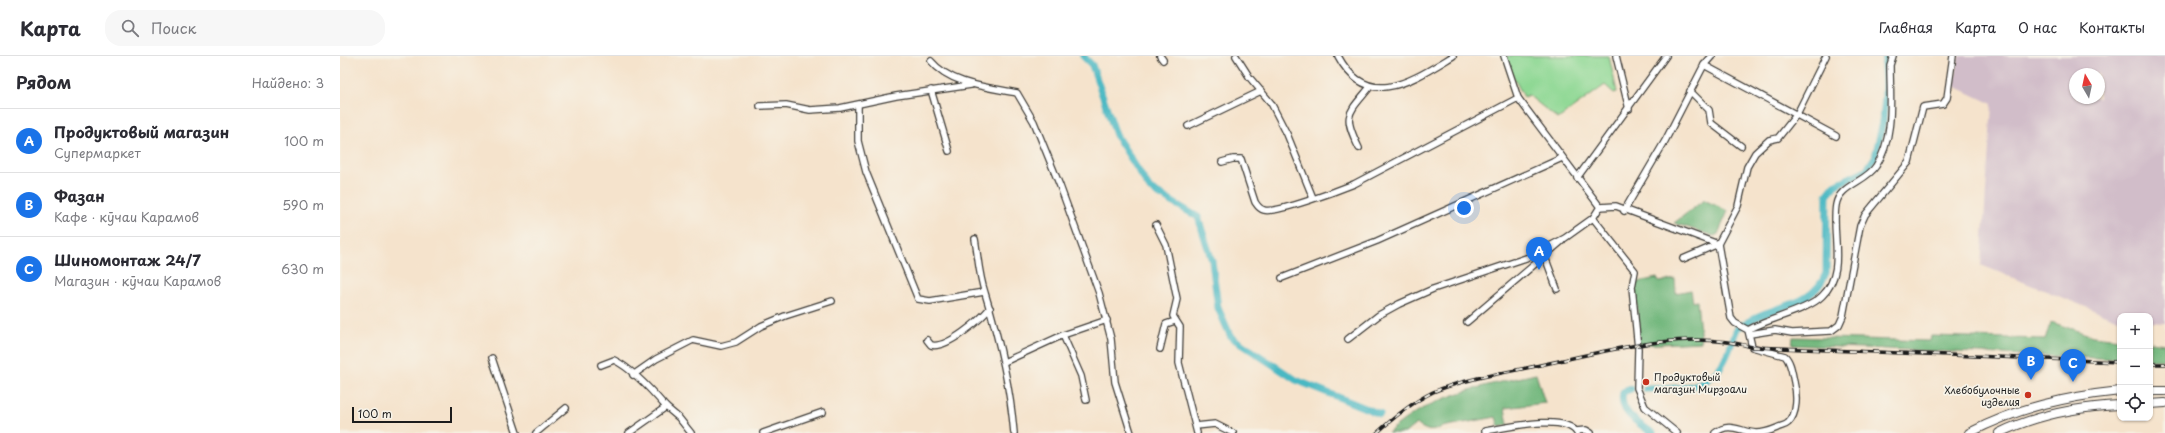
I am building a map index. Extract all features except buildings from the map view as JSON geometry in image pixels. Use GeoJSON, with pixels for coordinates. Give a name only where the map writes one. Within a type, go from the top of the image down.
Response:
{"type":"FeatureCollection","features":[{"type":"Feature","properties":{"kind":"main road"},"geometry":{"type":"LineString","coordinates":[[1969,433],[2002,418],[2042,404],[2077,396],[2117,391]]}},
{"type":"Feature","properties":{"kind":"main road"},"geometry":{"type":"LineString","coordinates":[[2153,391],[2165,391]]}},
{"type":"Feature","properties":{"kind":"main road"},"geometry":{"type":"LineString","coordinates":[[2153,404],[2165,403]]}},
{"type":"Feature","properties":{"kind":"main road"},"geometry":{"type":"LineString","coordinates":[[1999,433],[2038,418],[2072,410],[2117,405]]}},
{"type":"Feature","properties":{"kind":"street"},"geometry":{"type":"LineString","coordinates":[[1236,56],[1250,78],[1271,103],[1287,134],[1313,198]]}},
{"type":"Feature","properties":{"kind":"street"},"geometry":{"type":"LineString","coordinates":[[1338,56],[1344,67],[1357,80],[1370,87],[1391,87],[1411,80],[1453,56]]}},
{"type":"Feature","properties":{"kind":"street"},"geometry":{"type":"LineString","coordinates":[[1504,56],[1518,98],[1600,207]]}},
{"type":"Feature","properties":{"kind":"street"},"geometry":{"type":"LineString","coordinates":[[1616,56],[1629,109]]}},
{"type":"Feature","properties":{"kind":"street"},"geometry":{"type":"LineString","coordinates":[[1577,178],[1629,109],[1666,56]]}},
{"type":"Feature","properties":{"kind":"street"},"geometry":{"type":"LineString","coordinates":[[1624,210],[1665,141],[1704,64],[1712,56]]}},
{"type":"Feature","properties":{"kind":"street"},"geometry":{"type":"LineString","coordinates":[[1826,56],[1797,114],[1778,138],[1769,140],[1755,153],[1748,167],[1738,206],[1718,244],[1728,310],[1735,323],[1749,332],[1775,330],[1792,333],[1831,331],[1839,325],[1843,316],[1860,226],[1865,215],[1909,162],[1923,107],[1943,104],[1947,98],[1953,56]]}},
{"type":"Feature","properties":{"kind":"street"},"geometry":{"type":"LineString","coordinates":[[1749,332],[1774,318],[1806,306],[1822,296],[1832,282],[1837,265],[1836,204],[1842,192],[1871,173],[1883,154],[1889,126],[1890,65],[1893,56]]}},
{"type":"Feature","properties":{"kind":"street"},"geometry":{"type":"LineString","coordinates":[[931,62],[937,68],[971,85],[1017,93],[1025,106],[1060,186],[1107,320],[1114,382],[1131,433]]}},
{"type":"Feature","properties":{"kind":"street"},"geometry":{"type":"LineString","coordinates":[[1704,64],[1836,136]]}},
{"type":"Feature","properties":{"kind":"street"},"geometry":{"type":"LineString","coordinates":[[760,106],[786,105],[810,110],[840,108],[931,90],[971,85]]}},
{"type":"Feature","properties":{"kind":"street"},"geometry":{"type":"LineString","coordinates":[[1359,148],[1349,126],[1348,116],[1354,105],[1370,87]]}},
{"type":"Feature","properties":{"kind":"street"},"geometry":{"type":"LineString","coordinates":[[931,90],[949,151]]}},
{"type":"Feature","properties":{"kind":"street"},"geometry":{"type":"LineString","coordinates":[[1188,126],[1261,91]]}},
{"type":"Feature","properties":{"kind":"street"},"geometry":{"type":"LineString","coordinates":[[1690,92],[1709,110],[1711,123],[1741,146]]}},
{"type":"Feature","properties":{"kind":"street"},"geometry":{"type":"LineString","coordinates":[[1222,162],[1233,159],[1241,159],[1255,202],[1262,210],[1279,209],[1354,184],[1518,98]]}},
{"type":"Feature","properties":{"kind":"street"},"geometry":{"type":"LineString","coordinates":[[858,105],[858,141],[866,172],[918,299],[930,301],[984,292]]}},
{"type":"Feature","properties":{"kind":"street"},"geometry":{"type":"LineString","coordinates":[[1282,278],[1377,241],[1562,158]]}},
{"type":"Feature","properties":{"kind":"street"},"geometry":{"type":"LineString","coordinates":[[1600,207],[1616,206],[1624,210],[1666,223],[1718,244]]}},
{"type":"Feature","properties":{"kind":"street"},"geometry":{"type":"LineString","coordinates":[[1348,339],[1379,315],[1399,304],[1433,289],[1529,257],[1565,238],[1593,218],[1600,207]]}},
{"type":"Feature","properties":{"kind":"street"},"geometry":{"type":"LineString","coordinates":[[1593,218],[1635,271],[1632,287],[1638,349],[1637,388],[1645,407],[1677,433]]}},
{"type":"Feature","properties":{"kind":"street"},"geometry":{"type":"LineString","coordinates":[[1156,225],[1166,245],[1178,299],[1173,316],[1180,330],[1179,363],[1197,433]]}},
{"type":"Feature","properties":{"kind":"street"},"geometry":{"type":"LineString","coordinates":[[975,238],[984,292],[990,308],[1004,362],[1014,433]]}},
{"type":"Feature","properties":{"kind":"street"},"geometry":{"type":"LineString","coordinates":[[1467,322],[1545,257],[1565,238]]}},
{"type":"Feature","properties":{"kind":"street"},"geometry":{"type":"LineString","coordinates":[[1683,259],[1718,244]]}},
{"type":"Feature","properties":{"kind":"street"},"geometry":{"type":"LineString","coordinates":[[1545,257],[1557,289]]}},
{"type":"Feature","properties":{"kind":"street"},"geometry":{"type":"LineString","coordinates":[[633,375],[656,359],[693,340],[721,346],[736,342],[773,321],[832,301]]}},
{"type":"Feature","properties":{"kind":"street"},"geometry":{"type":"LineString","coordinates":[[927,340],[931,345],[941,345],[979,322],[990,308]]}},
{"type":"Feature","properties":{"kind":"street"},"geometry":{"type":"LineString","coordinates":[[1004,362],[1063,334],[1107,320]]}},
{"type":"Feature","properties":{"kind":"street"},"geometry":{"type":"LineString","coordinates":[[1160,349],[1166,324],[1175,321]]}},
{"type":"Feature","properties":{"kind":"street"},"geometry":{"type":"LineString","coordinates":[[1715,433],[1721,428],[1731,426],[1755,433],[1767,432],[1788,424],[1794,416],[1796,407],[1795,384],[1788,359],[1785,356],[1752,347],[1749,332]]}},
{"type":"Feature","properties":{"kind":"street"},"geometry":{"type":"LineString","coordinates":[[1063,334],[1081,376],[1086,400]]}},
{"type":"Feature","properties":{"kind":"street"},"geometry":{"type":"LineString","coordinates":[[492,358],[517,433]]}},
{"type":"Feature","properties":{"kind":"street"},"geometry":{"type":"LineString","coordinates":[[601,365],[614,360],[652,390],[666,407],[679,418],[690,433]]}},
{"type":"Feature","properties":{"kind":"street"},"geometry":{"type":"LineString","coordinates":[[629,433],[666,407]]}},
{"type":"Feature","properties":{"kind":"street"},"geometry":{"type":"LineString","coordinates":[[536,433],[566,408]]}},
{"type":"Feature","properties":{"kind":"street"},"geometry":{"type":"LineString","coordinates":[[763,433],[823,412]]}},
{"type":"Feature","properties":{"kind":"street"},"geometry":{"type":"LineString","coordinates":[[1485,431],[1555,422],[1577,432],[1586,430],[1591,433]]}},
{"type":"Feature","properties":{"kind":"street"},"geometry":{"type":"LineString","coordinates":[[1196,426],[1216,424],[1233,433]]}},
{"type":"Feature","properties":{"kind":"shaded area"},"geometry":{"type":"Polygon","coordinates":[[[1959,56],[2165,56],[2165,323],[2153,322],[2153,313],[2117,313],[2117,319],[2113,318],[1981,265],[1992,104],[1954,86],[1959,56]]]}},
{"type":"Feature","properties":{"kind":"green space"},"geometry":{"type":"Polygon","coordinates":[[[1506,56],[1609,56],[1617,92],[1614,93],[1605,85],[1558,119],[1528,95],[1524,97],[1509,69],[1506,56]]]}},
{"type":"Feature","properties":{"kind":"green space"},"geometry":{"type":"Polygon","coordinates":[[[1704,200],[1728,211],[1718,234],[1714,236],[1674,223],[1704,200]]]}},
{"type":"Feature","properties":{"kind":"green space"},"geometry":{"type":"Polygon","coordinates":[[[1657,278],[1659,282],[1675,279],[1676,293],[1691,290],[1693,302],[1697,301],[1701,342],[1638,345],[1637,306],[1634,283],[1657,278]]]}},
{"type":"Feature","properties":{"kind":"green space"},"geometry":{"type":"Polygon","coordinates":[[[2051,322],[2093,336],[2117,339],[2117,359],[1792,345],[1793,337],[1930,341],[1931,336],[2045,339],[2051,322]]]}},
{"type":"Feature","properties":{"kind":"green space"},"geometry":{"type":"Polygon","coordinates":[[[2153,342],[2165,344],[2165,360],[2153,360],[2153,342]]]}},
{"type":"Feature","properties":{"kind":"green space"},"geometry":{"type":"Polygon","coordinates":[[[1536,374],[1545,403],[1505,408],[1508,425],[1499,427],[1496,417],[1442,427],[1432,431],[1426,430],[1416,424],[1405,433],[1388,433],[1421,409],[1439,401],[1477,388],[1536,374]]]}},
{"type":"Feature","properties":{"kind":"waterway"},"geometry":{"type":"LineString","coordinates":[[1083,56],[1092,65],[1116,135],[1150,189],[1198,217],[1212,261],[1218,308],[1231,337],[1296,380],[1380,414]]}},
{"type":"Feature","properties":{"kind":"waterway"},"geometry":{"type":"LineString","coordinates":[[1741,326],[1761,315],[1790,305],[1807,297],[1821,283],[1826,273],[1827,195],[1835,185],[1866,170],[1875,157],[1883,121],[1885,95],[1884,66],[1886,56]]}},
{"type":"Feature","properties":{"kind":"waterway"},"geometry":{"type":"LineString","coordinates":[[1646,389],[1682,388],[1703,382],[1712,376],[1720,367],[1727,355],[1737,329]]}},
{"type":"Feature","properties":{"kind":"waterway"},"geometry":{"type":"LineString","coordinates":[[1631,389],[1623,392],[1623,405],[1630,416],[1653,433]]}},
{"type":"Feature","properties":{"kind":"railway"},"geometry":{"type":"LineString","coordinates":[[1377,433],[1411,405],[1433,392],[1457,383],[1616,349],[1672,341],[1699,340],[1726,342],[1752,347],[2117,362]]}},
{"type":"Feature","properties":{"kind":"railway"},"geometry":{"type":"LineString","coordinates":[[2153,364],[2165,364]]}},
{"type":"Feature","properties":{"kind":"place","name":"Продуктовый магазин"},"geometry":{"type":"Point","coordinates":[1539,270]}},
{"type":"Feature","properties":{"kind":"place","name":"Фазан"},"geometry":{"type":"Point","coordinates":[2031,380]}},
{"type":"Feature","properties":{"kind":"place","name":"Продуктовый магазин Мирзоали"},"geometry":{"type":"Point","coordinates":[1646,382]}},
{"type":"Feature","properties":{"kind":"place","name":"Шиномонтаж 24/7"},"geometry":{"type":"Point","coordinates":[2073,382]}},
{"type":"Feature","properties":{"kind":"place","name":"Хлебобулочные изделия"},"geometry":{"type":"Point","coordinates":[2028,395]}}]}
